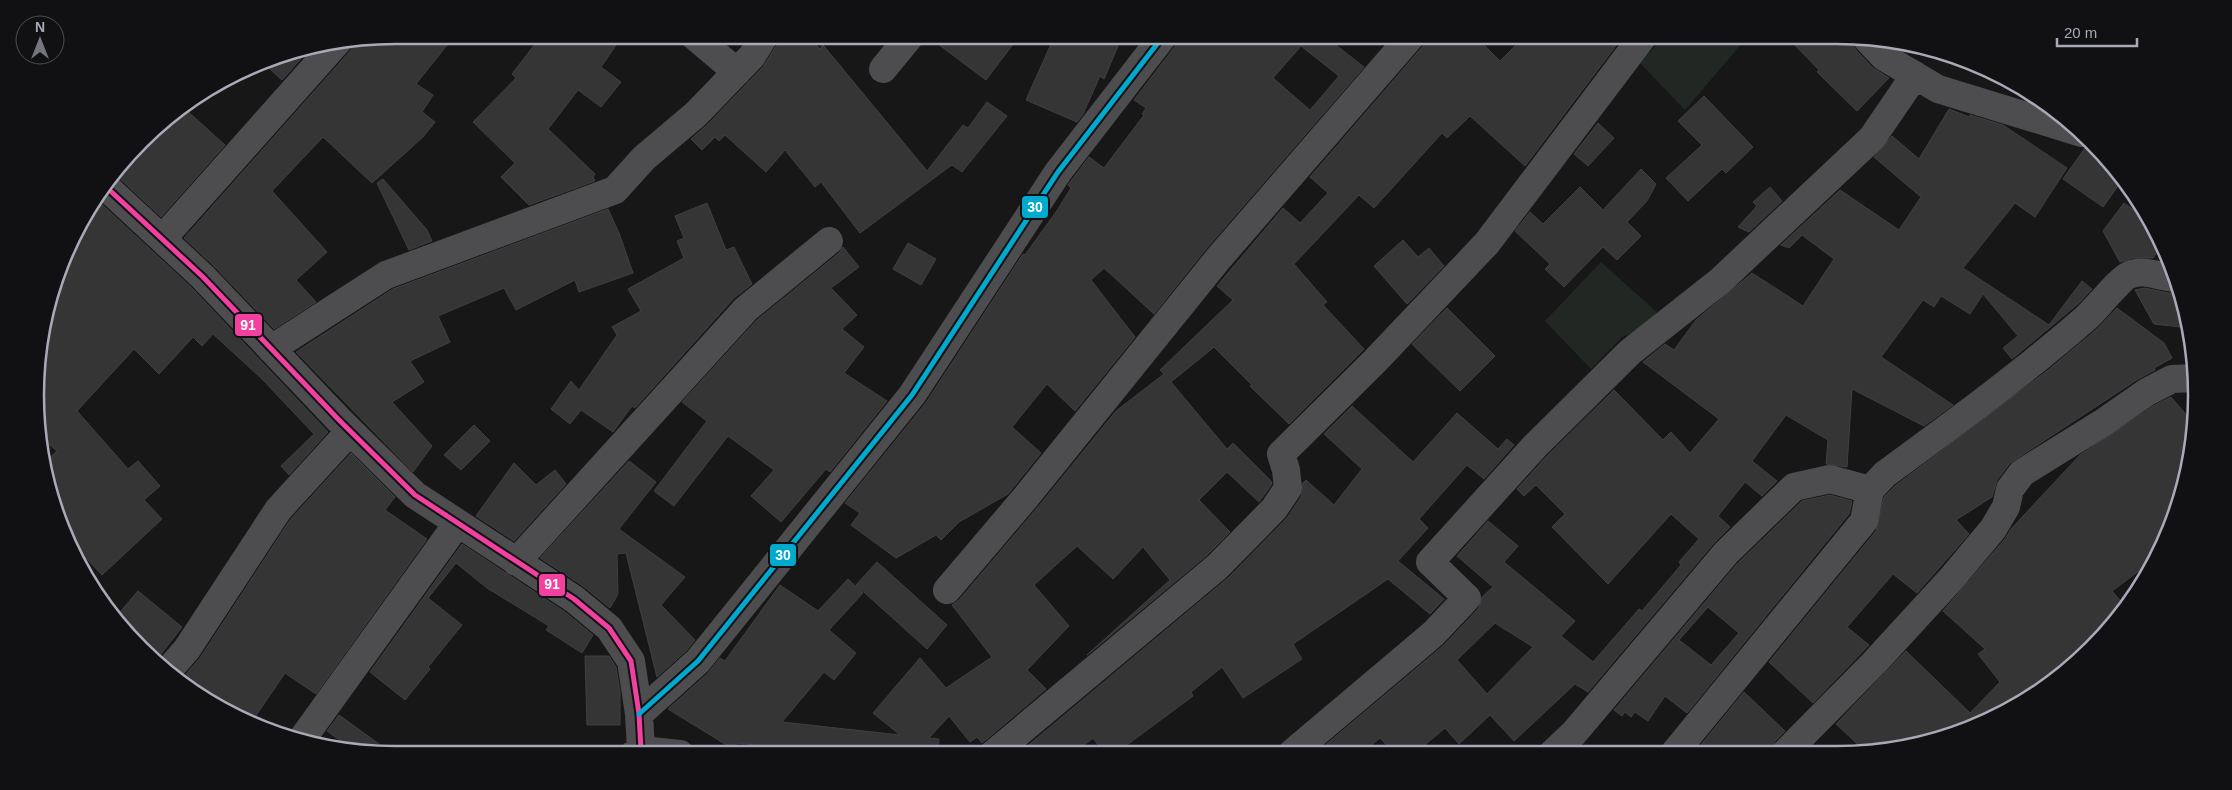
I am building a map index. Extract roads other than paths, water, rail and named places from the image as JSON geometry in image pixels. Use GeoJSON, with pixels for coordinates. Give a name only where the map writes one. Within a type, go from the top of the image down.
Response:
{"type":"FeatureCollection","features":[{"type":"Feature","properties":{"kind":"street"},"geometry":{"type":"LineString","coordinates":[[703,44],[737,72]]}},
{"type":"Feature","properties":{"kind":"street"},"geometry":{"type":"LineString","coordinates":[[271,349],[386,275],[615,190],[644,158],[696,114],[752,56],[759,44]]}},
{"type":"Feature","properties":{"kind":"street"},"geometry":{"type":"LineString","coordinates":[[883,69],[904,44]]}},
{"type":"Feature","properties":{"kind":"street"},"geometry":{"type":"LineString","coordinates":[[639,714],[698,661],[912,395],[1058,172],[1157,44]]}},
{"type":"Feature","properties":{"kind":"street"},"geometry":{"type":"LineString","coordinates":[[947,590],[1026,497],[1218,259],[1404,44]]}},
{"type":"Feature","properties":{"kind":"street"},"geometry":{"type":"LineString","coordinates":[[1003,746],[1217,567],[1274,509],[1288,488],[1286,470],[1281,454],[1375,360],[1487,243],[1637,44]]}},
{"type":"Feature","properties":{"kind":"street"},"geometry":{"type":"LineString","coordinates":[[1874,46],[1884,57],[1938,88],[2067,129]]}},
{"type":"Feature","properties":{"kind":"street"},"geometry":{"type":"LineString","coordinates":[[162,239],[332,49]]}},
{"type":"Feature","properties":{"kind":"street"},"geometry":{"type":"LineString","coordinates":[[1300,746],[1433,634],[1468,598],[1430,562],[1535,446],[1630,352],[1720,281],[1872,138],[1915,75]]}},
{"type":"Feature","properties":{"kind":"street"},"geometry":{"type":"LineString","coordinates":[[110,190],[203,277],[350,431],[416,495],[457,524],[574,599],[609,628],[631,661],[639,714],[637,746]]}},
{"type":"Feature","properties":{"kind":"street"},"geometry":{"type":"LineString","coordinates":[[516,562],[746,309],[829,241]]}},
{"type":"Feature","properties":{"kind":"street"},"geometry":{"type":"LineString","coordinates":[[1679,746],[1864,521],[1870,490],[1885,474],[1990,396],[2087,317],[2128,275],[2151,272],[2168,278]]}},
{"type":"Feature","properties":{"kind":"street"},"geometry":{"type":"LineString","coordinates":[[1792,746],[1874,663],[1952,578],[1993,529],[2006,507],[2010,489],[2022,473],[2104,422],[2147,392],[2172,379],[2187,378]]}},
{"type":"Feature","properties":{"kind":"street"},"geometry":{"type":"LineString","coordinates":[[172,666],[186,649],[278,510],[350,431]]}},
{"type":"Feature","properties":{"kind":"street"},"geometry":{"type":"LineString","coordinates":[[1560,746],[1574,733],[1726,553],[1794,487],[1830,479],[1870,490]]}},
{"type":"Feature","properties":{"kind":"street"},"geometry":{"type":"LineString","coordinates":[[305,734],[457,524]]}}]}
